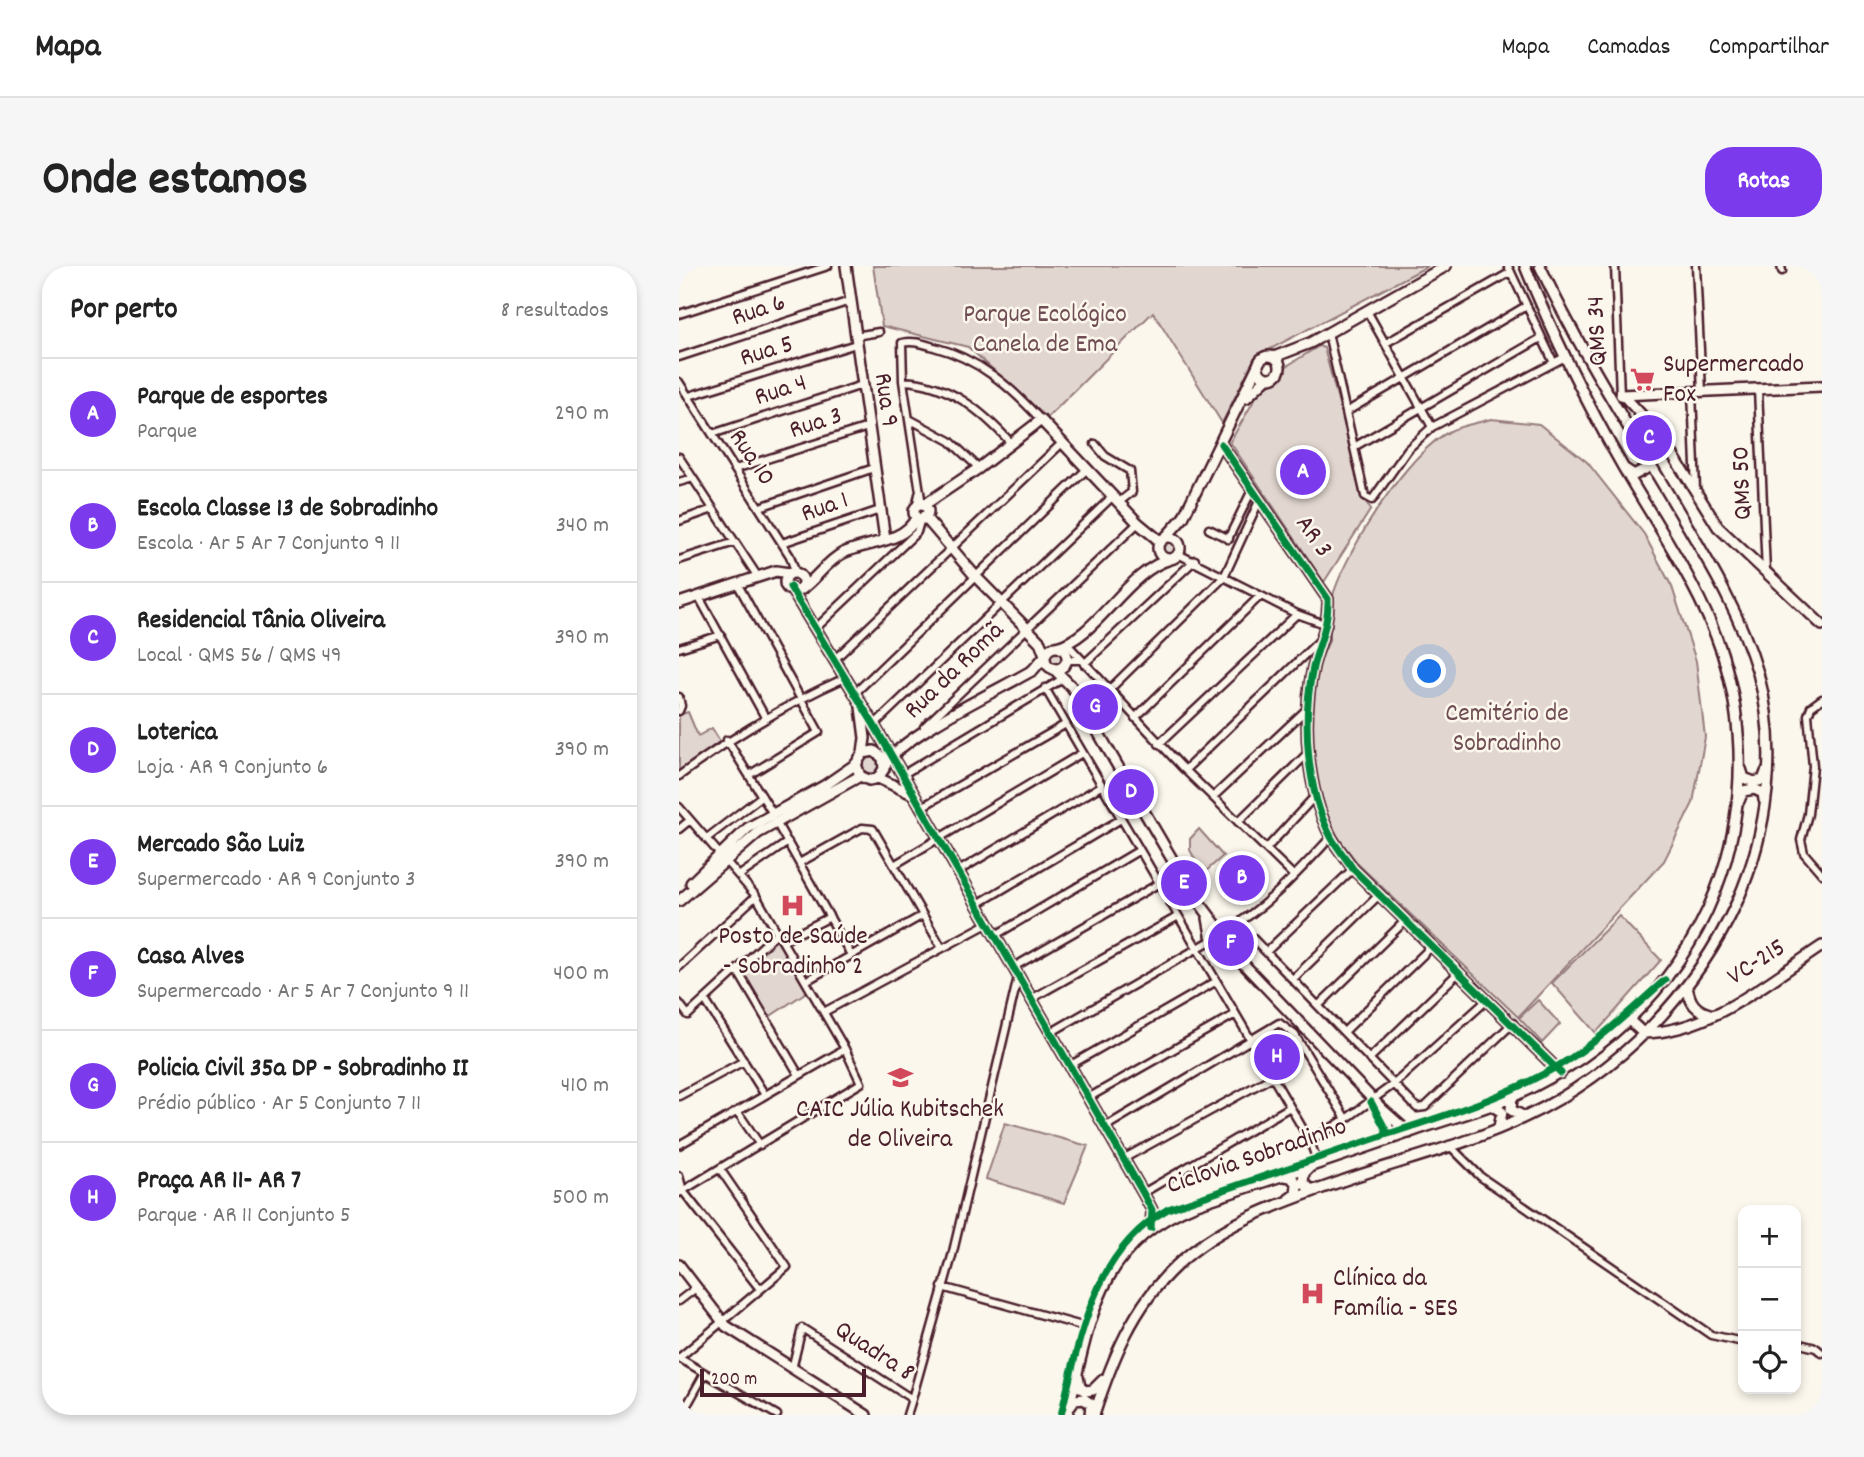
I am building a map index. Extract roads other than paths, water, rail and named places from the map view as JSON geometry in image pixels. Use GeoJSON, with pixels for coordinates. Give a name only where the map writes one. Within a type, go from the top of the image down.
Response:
{"type":"FeatureCollection","features":[{"type":"Feature","properties":{"kind":"street"},"geometry":{"type":"LineString","coordinates":[[679,314],[828,266]]}},
{"type":"Feature","properties":{"kind":"street","name":"Rua 9"},"geometry":{"type":"LineString","coordinates":[[846,266],[885,539]]}},
{"type":"Feature","properties":{"kind":"street"},"geometry":{"type":"LineString","coordinates":[[1150,568],[1161,542],[1183,517],[1264,357],[1275,357],[1310,343],[1446,266]]}},
{"type":"Feature","properties":{"kind":"street"},"geometry":{"type":"LineString","coordinates":[[1067,1413],[1089,1328],[1105,1280],[1116,1263],[1151,1228],[1169,1216],[1282,1175],[1491,1105],[1561,1073],[1630,1021],[1687,950],[1713,901],[1731,847],[1741,768],[1734,700],[1721,652],[1695,589],[1624,468],[1565,357],[1525,266]]}},
{"type":"Feature","properties":{"kind":"street"},"geometry":{"type":"LineString","coordinates":[[1092,1415],[1120,1344],[1145,1300],[1176,1265],[1210,1239],[1288,1200],[1525,1118],[1593,1077],[1643,1033],[1687,985],[1710,955],[1743,888],[1754,859],[1765,805],[1769,766],[1765,707],[1747,638],[1719,580],[1585,354],[1540,266]]}},
{"type":"Feature","properties":{"kind":"street","name":"QMS 34"},"geometry":{"type":"LineString","coordinates":[[1615,266],[1622,395]]}},
{"type":"Feature","properties":{"kind":"street"},"geometry":{"type":"LineString","coordinates":[[1696,266],[1696,490]]}},
{"type":"Feature","properties":{"kind":"street"},"geometry":{"type":"LineString","coordinates":[[1386,343],[1510,269],[1553,361]]}},
{"type":"Feature","properties":{"kind":"street","name":"Rua 6"},"geometry":{"type":"LineString","coordinates":[[679,357],[850,301]]}},
{"type":"Feature","properties":{"kind":"street"},"geometry":{"type":"LineString","coordinates":[[1346,412],[1526,306]]}},
{"type":"Feature","properties":{"kind":"street"},"geometry":{"type":"LineString","coordinates":[[1367,311],[1432,427]]}},
{"type":"Feature","properties":{"kind":"street","name":"Rua 5"},"geometry":{"type":"LineString","coordinates":[[689,396],[879,332]]}},
{"type":"Feature","properties":{"kind":"street"},"geometry":{"type":"LineString","coordinates":[[1328,333],[1366,496],[1372,500],[1408,449],[1432,427],[1553,361],[1573,352],[1585,354]]}},
{"type":"Feature","properties":{"kind":"street"},"geometry":{"type":"LineString","coordinates":[[1558,341],[1568,343],[1575,336]]}},
{"type":"Feature","properties":{"kind":"street"},"geometry":{"type":"LineString","coordinates":[[1354,447],[1541,338]]}},
{"type":"Feature","properties":{"kind":"street"},"geometry":{"type":"LineString","coordinates":[[816,628],[917,532],[922,512],[920,488],[903,381],[901,346],[910,342],[972,359],[1022,399],[1138,523],[1161,542],[1163,557],[1176,552],[1297,614],[1327,625],[1313,670],[1308,753],[1317,795],[1331,837],[1353,869],[1457,974],[1513,1023],[1561,1073]]}},
{"type":"Feature","properties":{"kind":"street"},"geometry":{"type":"LineString","coordinates":[[1258,365],[1262,375],[1273,377],[1310,343]]}},
{"type":"Feature","properties":{"kind":"street"},"geometry":{"type":"LineString","coordinates":[[1275,357],[1280,368]]}},
{"type":"Feature","properties":{"kind":"street"},"geometry":{"type":"LineString","coordinates":[[1240,404],[1267,377]]}},
{"type":"Feature","properties":{"kind":"street"},"geometry":{"type":"LineString","coordinates":[[903,381],[935,386],[953,394],[971,406],[1012,444]]}},
{"type":"Feature","properties":{"kind":"street","name":"Rua 10"},"geometry":{"type":"LineString","coordinates":[[679,382],[790,556],[794,581]]}},
{"type":"Feature","properties":{"kind":"street","name":"Rua 4"},"geometry":{"type":"LineString","coordinates":[[712,434],[862,385]]}},
{"type":"Feature","properties":{"kind":"street"},"geometry":{"type":"LineString","coordinates":[[1608,392],[1622,395],[1822,386]]}},
{"type":"Feature","properties":{"kind":"street","name":"QMS 50"},"geometry":{"type":"LineString","coordinates":[[1758,389],[1766,574]]}},
{"type":"Feature","properties":{"kind":"street"},"geometry":{"type":"LineString","coordinates":[[1618,409],[1622,395]]}},
{"type":"Feature","properties":{"kind":"street"},"geometry":{"type":"LineString","coordinates":[[1622,395],[1661,436],[1718,527],[1822,625]]}},
{"type":"Feature","properties":{"kind":"street"},"geometry":{"type":"LineString","coordinates":[[911,420],[950,441],[979,468]]}},
{"type":"Feature","properties":{"kind":"street"},"geometry":{"type":"LineString","coordinates":[[679,603],[770,573],[794,581],[816,576],[844,553],[910,529],[934,501],[1041,420]]}},
{"type":"Feature","properties":{"kind":"street","name":"Rua 3"},"geometry":{"type":"LineString","coordinates":[[735,469],[868,427]]}},
{"type":"Feature","properties":{"kind":"street"},"geometry":{"type":"LineString","coordinates":[[834,660],[1062,443]]}},
{"type":"Feature","properties":{"kind":"street"},"geometry":{"type":"LineString","coordinates":[[865,738],[874,725],[1002,604],[1116,499],[1132,492],[1130,471],[1105,456],[1095,444]]}},
{"type":"Feature","properties":{"kind":"street","name":"AR 3"},"geometry":{"type":"LineString","coordinates":[[1221,444],[1261,498],[1328,599],[1327,625]]}},
{"type":"Feature","properties":{"kind":"street"},"geometry":{"type":"LineString","coordinates":[[1624,468],[1634,475],[1642,473],[1647,468],[1645,455]]}},
{"type":"Feature","properties":{"kind":"street"},"geometry":{"type":"LineString","coordinates":[[679,457],[758,577]]}},
{"type":"Feature","properties":{"kind":"street"},"geometry":{"type":"LineString","coordinates":[[760,507],[874,468]]}},
{"type":"Feature","properties":{"kind":"street"},"geometry":{"type":"LineString","coordinates":[[854,694],[1087,470]]}},
{"type":"Feature","properties":{"kind":"street"},"geometry":{"type":"LineString","coordinates":[[679,482],[693,478]]}},
{"type":"Feature","properties":{"kind":"street"},"geometry":{"type":"LineString","coordinates":[[1228,539],[1253,488]]}},
{"type":"Feature","properties":{"kind":"street"},"geometry":{"type":"LineString","coordinates":[[1109,690],[1224,577],[1237,543],[1261,498]]}},
{"type":"Feature","properties":{"kind":"street"},"geometry":{"type":"LineString","coordinates":[[679,521],[713,509]]}},
{"type":"Feature","properties":{"kind":"street","name":"Rua 1"},"geometry":{"type":"LineString","coordinates":[[782,543],[880,510]]}},
{"type":"Feature","properties":{"kind":"street"},"geometry":{"type":"LineString","coordinates":[[922,512],[976,577],[1041,643],[1052,668],[1072,687],[1208,917],[1222,932],[1232,952]]}},
{"type":"Feature","properties":{"kind":"street"},"geometry":{"type":"LineString","coordinates":[[1033,670],[1059,668],[1069,652],[1150,568],[1176,552],[1183,517]]}},
{"type":"Feature","properties":{"kind":"street","name":"Rua da Romã"},"geometry":{"type":"LineString","coordinates":[[910,740],[983,674],[1138,523]]}},
{"type":"Feature","properties":{"kind":"street"},"geometry":{"type":"LineString","coordinates":[[1209,529],[1237,543]]}},
{"type":"Feature","properties":{"kind":"street"},"geometry":{"type":"LineString","coordinates":[[1161,542],[1171,538],[1176,552]]}},
{"type":"Feature","properties":{"kind":"street"},"geometry":{"type":"LineString","coordinates":[[679,560],[735,542]]}},
{"type":"Feature","properties":{"kind":"street"},"geometry":{"type":"LineString","coordinates":[[1082,662],[1195,560]]}},
{"type":"Feature","properties":{"kind":"street"},"geometry":{"type":"LineString","coordinates":[[794,581],[802,608],[891,754],[1143,1193],[1152,1210],[1151,1228]]}},
{"type":"Feature","properties":{"kind":"street"},"geometry":{"type":"LineString","coordinates":[[737,583],[819,732],[749,775]]}},
{"type":"Feature","properties":{"kind":"street"},"geometry":{"type":"LineString","coordinates":[[1135,718],[1260,596]]}},
{"type":"Feature","properties":{"kind":"street"},"geometry":{"type":"LineString","coordinates":[[699,597],[765,717]]}},
{"type":"Feature","properties":{"kind":"street"},"geometry":{"type":"LineString","coordinates":[[1159,744],[1297,614]]}},
{"type":"Feature","properties":{"kind":"street"},"geometry":{"type":"LineString","coordinates":[[679,648],[721,635]]}},
{"type":"Feature","properties":{"kind":"street"},"geometry":{"type":"LineString","coordinates":[[1185,770],[1321,640]]}},
{"type":"Feature","properties":{"kind":"street"},"geometry":{"type":"LineString","coordinates":[[1041,643],[1069,652],[1082,662],[1159,744],[1294,876]]}},
{"type":"Feature","properties":{"kind":"street"},"geometry":{"type":"LineString","coordinates":[[1055,647],[1069,652],[1082,662]]}},
{"type":"Feature","properties":{"kind":"street"},"geometry":{"type":"LineString","coordinates":[[878,778],[891,754],[910,740],[1033,670],[1055,647]]}},
{"type":"Feature","properties":{"kind":"street"},"geometry":{"type":"LineString","coordinates":[[1069,652],[1072,687]]}},
{"type":"Feature","properties":{"kind":"street"},"geometry":{"type":"LineString","coordinates":[[679,776],[727,740],[765,717],[845,678]]}},
{"type":"Feature","properties":{"kind":"street"},"geometry":{"type":"LineString","coordinates":[[902,775],[1064,678]]}},
{"type":"Feature","properties":{"kind":"street"},"geometry":{"type":"LineString","coordinates":[[1045,688],[1195,949],[1310,1140],[1315,1165]]}},
{"type":"Feature","properties":{"kind":"street"},"geometry":{"type":"LineString","coordinates":[[679,697],[679,711]]}},
{"type":"Feature","properties":{"kind":"street"},"geometry":{"type":"LineString","coordinates":[[1822,699],[1811,707],[1808,715],[1813,765],[1808,814],[1801,840],[1804,853],[1822,874]]}},
{"type":"Feature","properties":{"kind":"street"},"geometry":{"type":"LineString","coordinates":[[679,894],[775,818],[856,764],[863,753],[865,738],[860,705]]}},
{"type":"Feature","properties":{"kind":"street"},"geometry":{"type":"LineString","coordinates":[[1213,797],[1309,707]]}},
{"type":"Feature","properties":{"kind":"street"},"geometry":{"type":"LineString","coordinates":[[920,808],[1066,724]]}},
{"type":"Feature","properties":{"kind":"street"},"geometry":{"type":"LineString","coordinates":[[727,740],[801,862],[851,955]]}},
{"type":"Feature","properties":{"kind":"street"},"geometry":{"type":"LineString","coordinates":[[863,753],[891,754]]}},
{"type":"Feature","properties":{"kind":"street"},"geometry":{"type":"LineString","coordinates":[[877,753],[885,765]]}},
{"type":"Feature","properties":{"kind":"street"},"geometry":{"type":"LineString","coordinates":[[894,865],[1082,753]]}},
{"type":"Feature","properties":{"kind":"street"},"geometry":{"type":"LineString","coordinates":[[1238,822],[1308,753]]}},
{"type":"Feature","properties":{"kind":"street"},"geometry":{"type":"LineString","coordinates":[[856,764],[860,776],[869,780],[878,778],[912,794]]}},
{"type":"Feature","properties":{"kind":"street"},"geometry":{"type":"LineString","coordinates":[[1741,768],[1744,778],[1754,782],[1763,780],[1769,766]]}},
{"type":"Feature","properties":{"kind":"street"},"geometry":{"type":"LineString","coordinates":[[775,818],[860,776]]}},
{"type":"Feature","properties":{"kind":"street"},"geometry":{"type":"LineString","coordinates":[[957,872],[1101,786]]}},
{"type":"Feature","properties":{"kind":"street"},"geometry":{"type":"LineString","coordinates":[[1738,805],[1743,791],[1754,789],[1763,793],[1765,805]]}},
{"type":"Feature","properties":{"kind":"street"},"geometry":{"type":"LineString","coordinates":[[1266,849],[1317,795]]}},
{"type":"Feature","properties":{"kind":"street"},"geometry":{"type":"LineString","coordinates":[[707,838],[762,796]]}},
{"type":"Feature","properties":{"kind":"street"},"geometry":{"type":"LineString","coordinates":[[679,807],[740,875],[755,896],[845,1049],[861,1083],[681,1192]]}},
{"type":"Feature","properties":{"kind":"street"},"geometry":{"type":"LineString","coordinates":[[679,829],[690,820]]}},
{"type":"Feature","properties":{"kind":"street"},"geometry":{"type":"LineString","coordinates":[[976,905],[1121,820]]}},
{"type":"Feature","properties":{"kind":"street"},"geometry":{"type":"LineString","coordinates":[[801,862],[868,827],[873,829],[942,948]]}},
{"type":"Feature","properties":{"kind":"street"},"geometry":{"type":"LineString","coordinates":[[1050,1033],[1239,924],[1294,876],[1331,837]]}},
{"type":"Feature","properties":{"kind":"street"},"geometry":{"type":"LineString","coordinates":[[740,875],[788,842]]}},
{"type":"Feature","properties":{"kind":"street"},"geometry":{"type":"LineString","coordinates":[[994,936],[1138,850]]}},
{"type":"Feature","properties":{"kind":"street"},"geometry":{"type":"LineString","coordinates":[[679,901],[723,857]]}},
{"type":"Feature","properties":{"kind":"street"},"geometry":{"type":"LineString","coordinates":[[1265,952],[1353,869]]}},
{"type":"Feature","properties":{"kind":"street"},"geometry":{"type":"LineString","coordinates":[[1012,968],[1158,884]]}},
{"type":"Feature","properties":{"kind":"street"},"geometry":{"type":"LineString","coordinates":[[1294,978],[1379,895]]}},
{"type":"Feature","properties":{"kind":"street"},"geometry":{"type":"LineString","coordinates":[[679,967],[755,896]]}},
{"type":"Feature","properties":{"kind":"street"},"geometry":{"type":"LineString","coordinates":[[806,981],[923,915]]}},
{"type":"Feature","properties":{"kind":"street"},"geometry":{"type":"LineString","coordinates":[[783,942],[830,917]]}},
{"type":"Feature","properties":{"kind":"street"},"geometry":{"type":"LineString","coordinates":[[1031,999],[1177,917]]}},
{"type":"Feature","properties":{"kind":"street"},"geometry":{"type":"LineString","coordinates":[[1208,917],[1213,939],[1232,952],[1382,1109],[1409,1133]]}},
{"type":"Feature","properties":{"kind":"street"},"geometry":{"type":"LineString","coordinates":[[1319,1005],[1405,921]]}},
{"type":"Feature","properties":{"kind":"street"},"geometry":{"type":"LineString","coordinates":[[824,1013],[987,924]]}},
{"type":"Feature","properties":{"kind":"street"},"geometry":{"type":"LineString","coordinates":[[1239,924],[1417,1108],[1425,1107],[1513,1023]]}},
{"type":"Feature","properties":{"kind":"street"},"geometry":{"type":"LineString","coordinates":[[679,1003],[688,1015],[778,932]]}},
{"type":"Feature","properties":{"kind":"street"},"geometry":{"type":"LineString","coordinates":[[1213,939],[1222,932]]}},
{"type":"Feature","properties":{"kind":"street","name":"VC-215"},"geometry":{"type":"LineString","coordinates":[[1643,1033],[1664,1032],[1715,1016],[1822,946]]}},
{"type":"Feature","properties":{"kind":"street"},"geometry":{"type":"LineString","coordinates":[[1344,1032],[1431,947]]}},
{"type":"Feature","properties":{"kind":"street"},"geometry":{"type":"LineString","coordinates":[[737,971],[799,1075]]}},
{"type":"Feature","properties":{"kind":"street"},"geometry":{"type":"LineString","coordinates":[[1369,1059],[1457,974]]}},
{"type":"Feature","properties":{"kind":"street"},"geometry":{"type":"LineString","coordinates":[[912,1399],[1018,977]]}},
{"type":"Feature","properties":{"kind":"street"},"geometry":{"type":"LineString","coordinates":[[1069,1066],[1215,982]]}},
{"type":"Feature","properties":{"kind":"street"},"geometry":{"type":"LineString","coordinates":[[1687,985],[1688,997],[1694,1007],[1715,1016]]}},
{"type":"Feature","properties":{"kind":"street"},"geometry":{"type":"LineString","coordinates":[[705,1000],[765,1095]]}},
{"type":"Feature","properties":{"kind":"street"},"geometry":{"type":"LineString","coordinates":[[1310,1140],[1375,1100],[1486,1001]]}},
{"type":"Feature","properties":{"kind":"street"},"geometry":{"type":"LineString","coordinates":[[1088,1098],[1234,1015]]}},
{"type":"Feature","properties":{"kind":"street"},"geometry":{"type":"LineString","coordinates":[[1630,1021],[1643,1033]]}},
{"type":"Feature","properties":{"kind":"street"},"geometry":{"type":"LineString","coordinates":[[1105,1127],[1279,1023],[1295,1035],[1346,1119]]}},
{"type":"Feature","properties":{"kind":"street"},"geometry":{"type":"LineString","coordinates":[[679,1144],[845,1049]]}},
{"type":"Feature","properties":{"kind":"street"},"geometry":{"type":"LineString","coordinates":[[679,1096],[744,1061]]}},
{"type":"Feature","properties":{"kind":"street"},"geometry":{"type":"LineString","coordinates":[[1123,1159],[1272,1077]]}},
{"type":"Feature","properties":{"kind":"street"},"geometry":{"type":"LineString","coordinates":[[1512,1097],[1511,1110],[1525,1118]]}},
{"type":"Feature","properties":{"kind":"street"},"geometry":{"type":"LineString","coordinates":[[1491,1105],[1502,1112],[1499,1128]]}},
{"type":"Feature","properties":{"kind":"street"},"geometry":{"type":"LineString","coordinates":[[1143,1193],[1290,1107]]}},
{"type":"Feature","properties":{"kind":"street"},"geometry":{"type":"LineString","coordinates":[[1382,1109],[1388,1127],[1387,1140]]}},
{"type":"Feature","properties":{"kind":"street"},"geometry":{"type":"LineString","coordinates":[[737,1111],[760,1145]]}},
{"type":"Feature","properties":{"kind":"street"},"geometry":{"type":"LineString","coordinates":[[1449,1144],[1481,1177],[1711,1335],[1738,1341]]}},
{"type":"Feature","properties":{"kind":"street"},"geometry":{"type":"LineString","coordinates":[[1315,1165],[1304,1172],[1303,1183],[1310,1189],[1319,1189]]}},
{"type":"Feature","properties":{"kind":"street"},"geometry":{"type":"LineString","coordinates":[[720,1169],[787,1267],[679,1358],[777,1415]]}},
{"type":"Feature","properties":{"kind":"street"},"geometry":{"type":"LineString","coordinates":[[1282,1175],[1291,1177],[1297,1184],[1296,1194],[1288,1200]]}},
{"type":"Feature","properties":{"kind":"street"},"geometry":{"type":"LineString","coordinates":[[679,1177],[681,1192],[760,1289]]}},
{"type":"Feature","properties":{"kind":"street"},"geometry":{"type":"LineString","coordinates":[[1152,1210],[1169,1216]]}},
{"type":"Feature","properties":{"kind":"street"},"geometry":{"type":"LineString","coordinates":[[679,1265],[722,1321],[854,1412],[866,1415]]}},
{"type":"Feature","properties":{"kind":"street"},"geometry":{"type":"LineString","coordinates":[[942,1287],[1089,1328]]}},
{"type":"Feature","properties":{"kind":"street"},"geometry":{"type":"LineString","coordinates":[[679,1301],[696,1288]]}},
{"type":"Feature","properties":{"kind":"street","name":"Quadra 8"},"geometry":{"type":"LineString","coordinates":[[792,1369],[802,1328],[912,1399],[907,1415]]}},
{"type":"Feature","properties":{"kind":"street"},"geometry":{"type":"LineString","coordinates":[[1801,1344],[1820,1349]]}},
{"type":"Feature","properties":{"kind":"street"},"geometry":{"type":"LineString","coordinates":[[1078,1372],[1080,1387],[1085,1391],[1093,1390],[1107,1376]]}},
{"type":"Feature","properties":{"kind":"street"},"geometry":{"type":"LineString","coordinates":[[689,1413],[705,1373]]}},
{"type":"Feature","properties":{"kind":"street"},"geometry":{"type":"LineString","coordinates":[[1067,1413],[1075,1400],[1084,1399],[1091,1404],[1092,1415]]}},
{"type":"Feature","properties":{"kind":"place","name":"Supermercado Fox"},"geometry":{"type":"Point","coordinates":[1643,380]}},
{"type":"Feature","properties":{"kind":"place","name":"Residencial Tânia Oliveira"},"geometry":{"type":"Point","coordinates":[1649,438]}},
{"type":"Feature","properties":{"kind":"place","name":"Parque de esportes"},"geometry":{"type":"Point","coordinates":[1303,472]}},
{"type":"Feature","properties":{"kind":"place","name":"Policia Civil 35a DP - Sobradinho II"},"geometry":{"type":"Point","coordinates":[1095,707]}},
{"type":"Feature","properties":{"kind":"place","name":"Loterica"},"geometry":{"type":"Point","coordinates":[1131,792]}},
{"type":"Feature","properties":{"kind":"place","name":"Escola Classe 13 de Sobradinho"},"geometry":{"type":"Point","coordinates":[1242,878]}},
{"type":"Feature","properties":{"kind":"place","name":"Mercado São Luiz"},"geometry":{"type":"Point","coordinates":[1184,883]}},
{"type":"Feature","properties":{"kind":"place","name":"Posto de Saúde - Sobradinho 2"},"geometry":{"type":"Point","coordinates":[793,905]}},
{"type":"Feature","properties":{"kind":"place","name":"Casa Alves"},"geometry":{"type":"Point","coordinates":[1231,943]}},
{"type":"Feature","properties":{"kind":"place","name":"Praça AR 11- AR 7"},"geometry":{"type":"Point","coordinates":[1277,1057]}},
{"type":"Feature","properties":{"kind":"place","name":"CAIC Júlia Kubitschek de Oliveira"},"geometry":{"type":"Point","coordinates":[900,1078]}},
{"type":"Feature","properties":{"kind":"place","name":"Clínica da Família - SES"},"geometry":{"type":"Point","coordinates":[1313,1294]}},
{"type":"Feature","properties":{"kind":"park label","name":"Parque Ecológico Canela de Ema"},"geometry":{"type":"Point","coordinates":[1045,330]}},
{"type":"Feature","properties":{"kind":"park label","name":"Cemitério de Sobradinho"},"geometry":{"type":"Point","coordinates":[1507,729]}}]}
